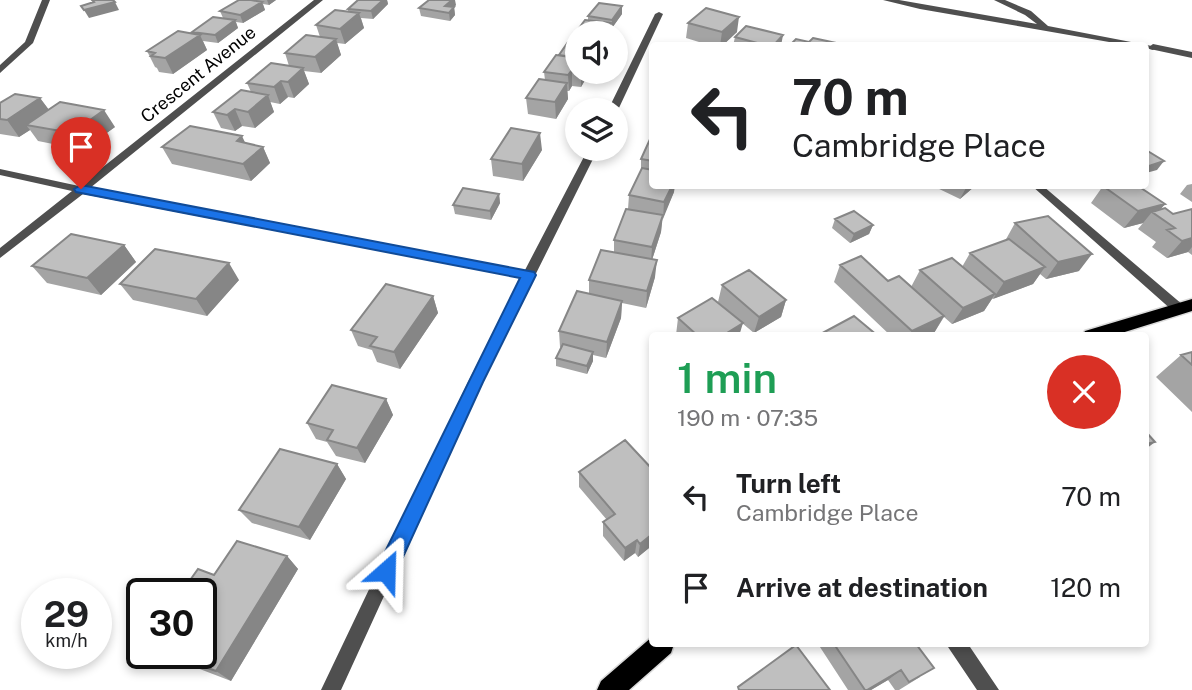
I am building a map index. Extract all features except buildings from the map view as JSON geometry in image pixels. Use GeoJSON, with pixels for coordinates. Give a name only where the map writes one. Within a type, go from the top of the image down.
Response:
{"type":"FeatureCollection","features":[{"type":"Feature","properties":{"kind":"main road"},"geometry":{"type":"LineString","coordinates":[[1104,332],[1185,307]]}},
{"type":"Feature","properties":{"kind":"main road"},"geometry":{"type":"LineString","coordinates":[[610,690],[659,647]]}},
{"type":"Feature","properties":{"kind":"street"},"geometry":{"type":"LineString","coordinates":[[0,70],[29,43],[46,0]]}},
{"type":"Feature","properties":{"kind":"street","name":"Crescent Avenue"},"geometry":{"type":"LineString","coordinates":[[0,254],[319,0]]}},
{"type":"Feature","properties":{"kind":"street"},"geometry":{"type":"LineString","coordinates":[[887,0],[1007,23],[1045,25],[1128,42]]}},
{"type":"Feature","properties":{"kind":"street"},"geometry":{"type":"LineString","coordinates":[[998,0],[1028,13],[1045,25]]}},
{"type":"Feature","properties":{"kind":"street"},"geometry":{"type":"LineString","coordinates":[[619,98],[659,13]]}},
{"type":"Feature","properties":{"kind":"street"},"geometry":{"type":"LineString","coordinates":[[1149,46],[1192,55]]}},
{"type":"Feature","properties":{"kind":"street"},"geometry":{"type":"LineString","coordinates":[[642,50],[649,52]]}},
{"type":"Feature","properties":{"kind":"street"},"geometry":{"type":"LineString","coordinates":[[331,690],[475,382],[587,161]]}},
{"type":"Feature","properties":{"kind":"street"},"geometry":{"type":"LineString","coordinates":[[0,172],[529,275]]}},
{"type":"Feature","properties":{"kind":"street"},"geometry":{"type":"LineString","coordinates":[[1041,189],[1185,307]]}},
{"type":"Feature","properties":{"kind":"street"},"geometry":{"type":"LineString","coordinates":[[958,647],[989,690]]}},
{"type":"Feature","properties":{"kind":"route"},"geometry":{"type":"LineString","coordinates":[[81,189],[142,203],[529,275],[386,571]]}}]}
